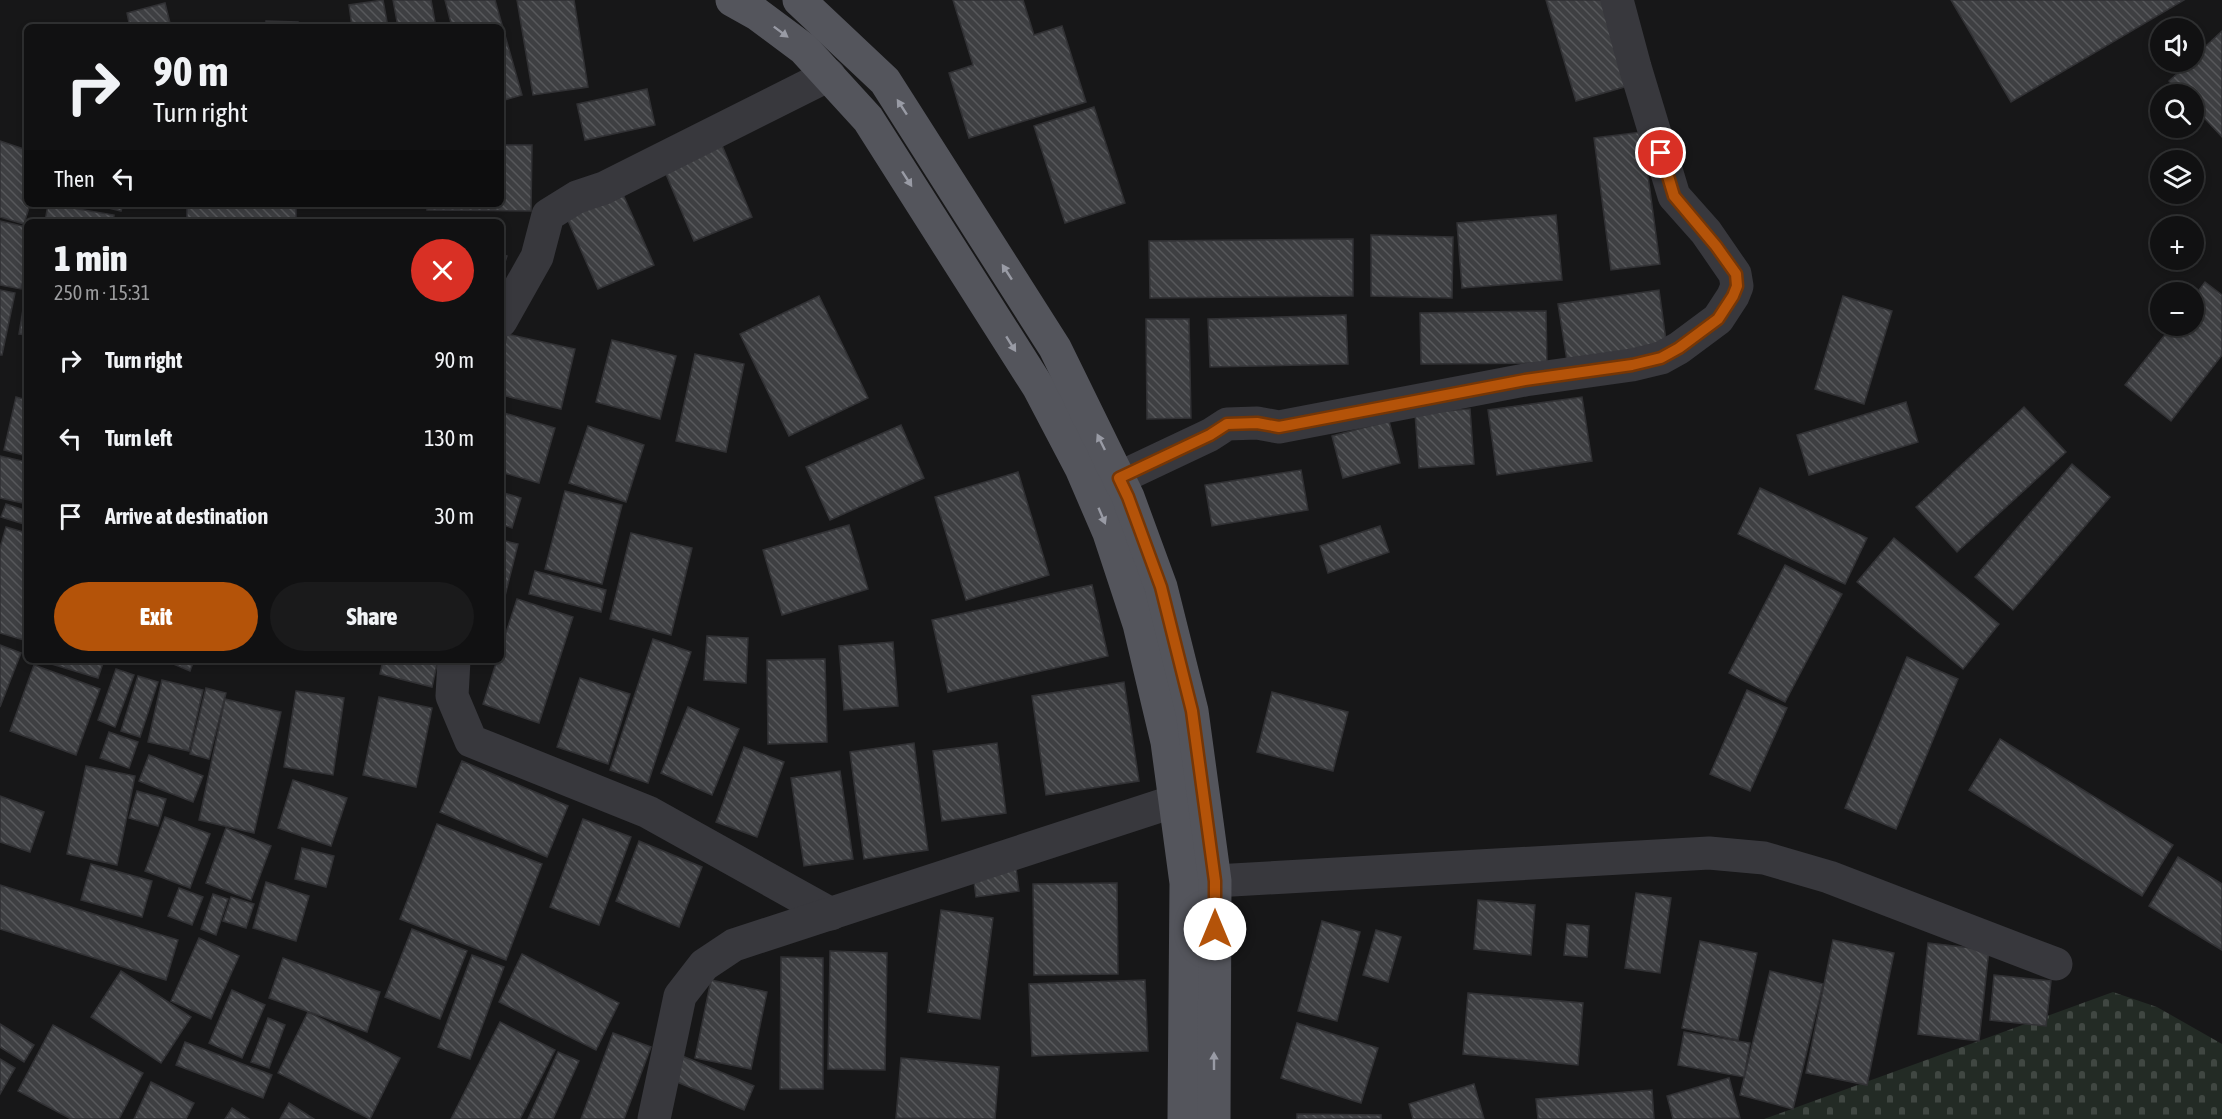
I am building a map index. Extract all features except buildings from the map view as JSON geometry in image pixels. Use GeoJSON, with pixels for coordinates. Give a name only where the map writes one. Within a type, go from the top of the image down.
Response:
{"type":"FeatureCollection","features":[{"type":"Feature","properties":{"kind":"main road"},"geometry":{"type":"LineString","coordinates":[[732,0],[757,14],[804,49],[868,119],[1039,388],[1081,468],[1109,533],[1139,624],[1167,742],[1186,883],[1184,1119]]}},
{"type":"Feature","properties":{"kind":"main road"},"geometry":{"type":"LineString","coordinates":[[799,0],[885,81],[1055,348],[1128,497],[1161,587],[1192,711],[1215,881],[1214,1119]]}},
{"type":"Feature","properties":{"kind":"street"},"geometry":{"type":"LineString","coordinates":[[1119,478],[1210,435],[1227,424],[1257,423],[1279,427],[1525,380],[1632,365],[1661,358],[1679,348],[1718,319],[1733,296],[1737,286],[1736,274],[1706,232],[1674,196],[1617,0]]}},
{"type":"Feature","properties":{"kind":"street"},"geometry":{"type":"LineString","coordinates":[[504,316],[537,257],[548,215],[577,197],[603,188],[829,75]]}},
{"type":"Feature","properties":{"kind":"street"},"geometry":{"type":"LineString","coordinates":[[454,663],[452,696],[471,741],[648,812],[831,914]]}},
{"type":"Feature","properties":{"kind":"street"},"geometry":{"type":"LineString","coordinates":[[654,1119],[680,996],[704,965],[734,945],[1175,801]]}},
{"type":"Feature","properties":{"kind":"street"},"geometry":{"type":"LineString","coordinates":[[1215,881],[1709,854],[1764,858],[1829,877],[2056,964]]}},
{"type":"Feature","properties":{"kind":"green space"},"geometry":{"type":"Polygon","coordinates":[[[2113,992],[2157,1007],[2222,1044],[2222,1119],[1764,1119],[2113,992]]]}},
{"type":"Feature","properties":{"kind":"route"},"geometry":{"type":"LineString","coordinates":[[1215,929],[1215,881],[1192,711],[1161,587],[1119,478],[1210,435],[1227,424],[1257,423],[1279,427],[1525,380],[1632,365],[1661,358],[1679,348],[1718,319],[1733,296],[1737,286],[1736,274],[1706,232],[1674,196],[1661,153]]}}]}
